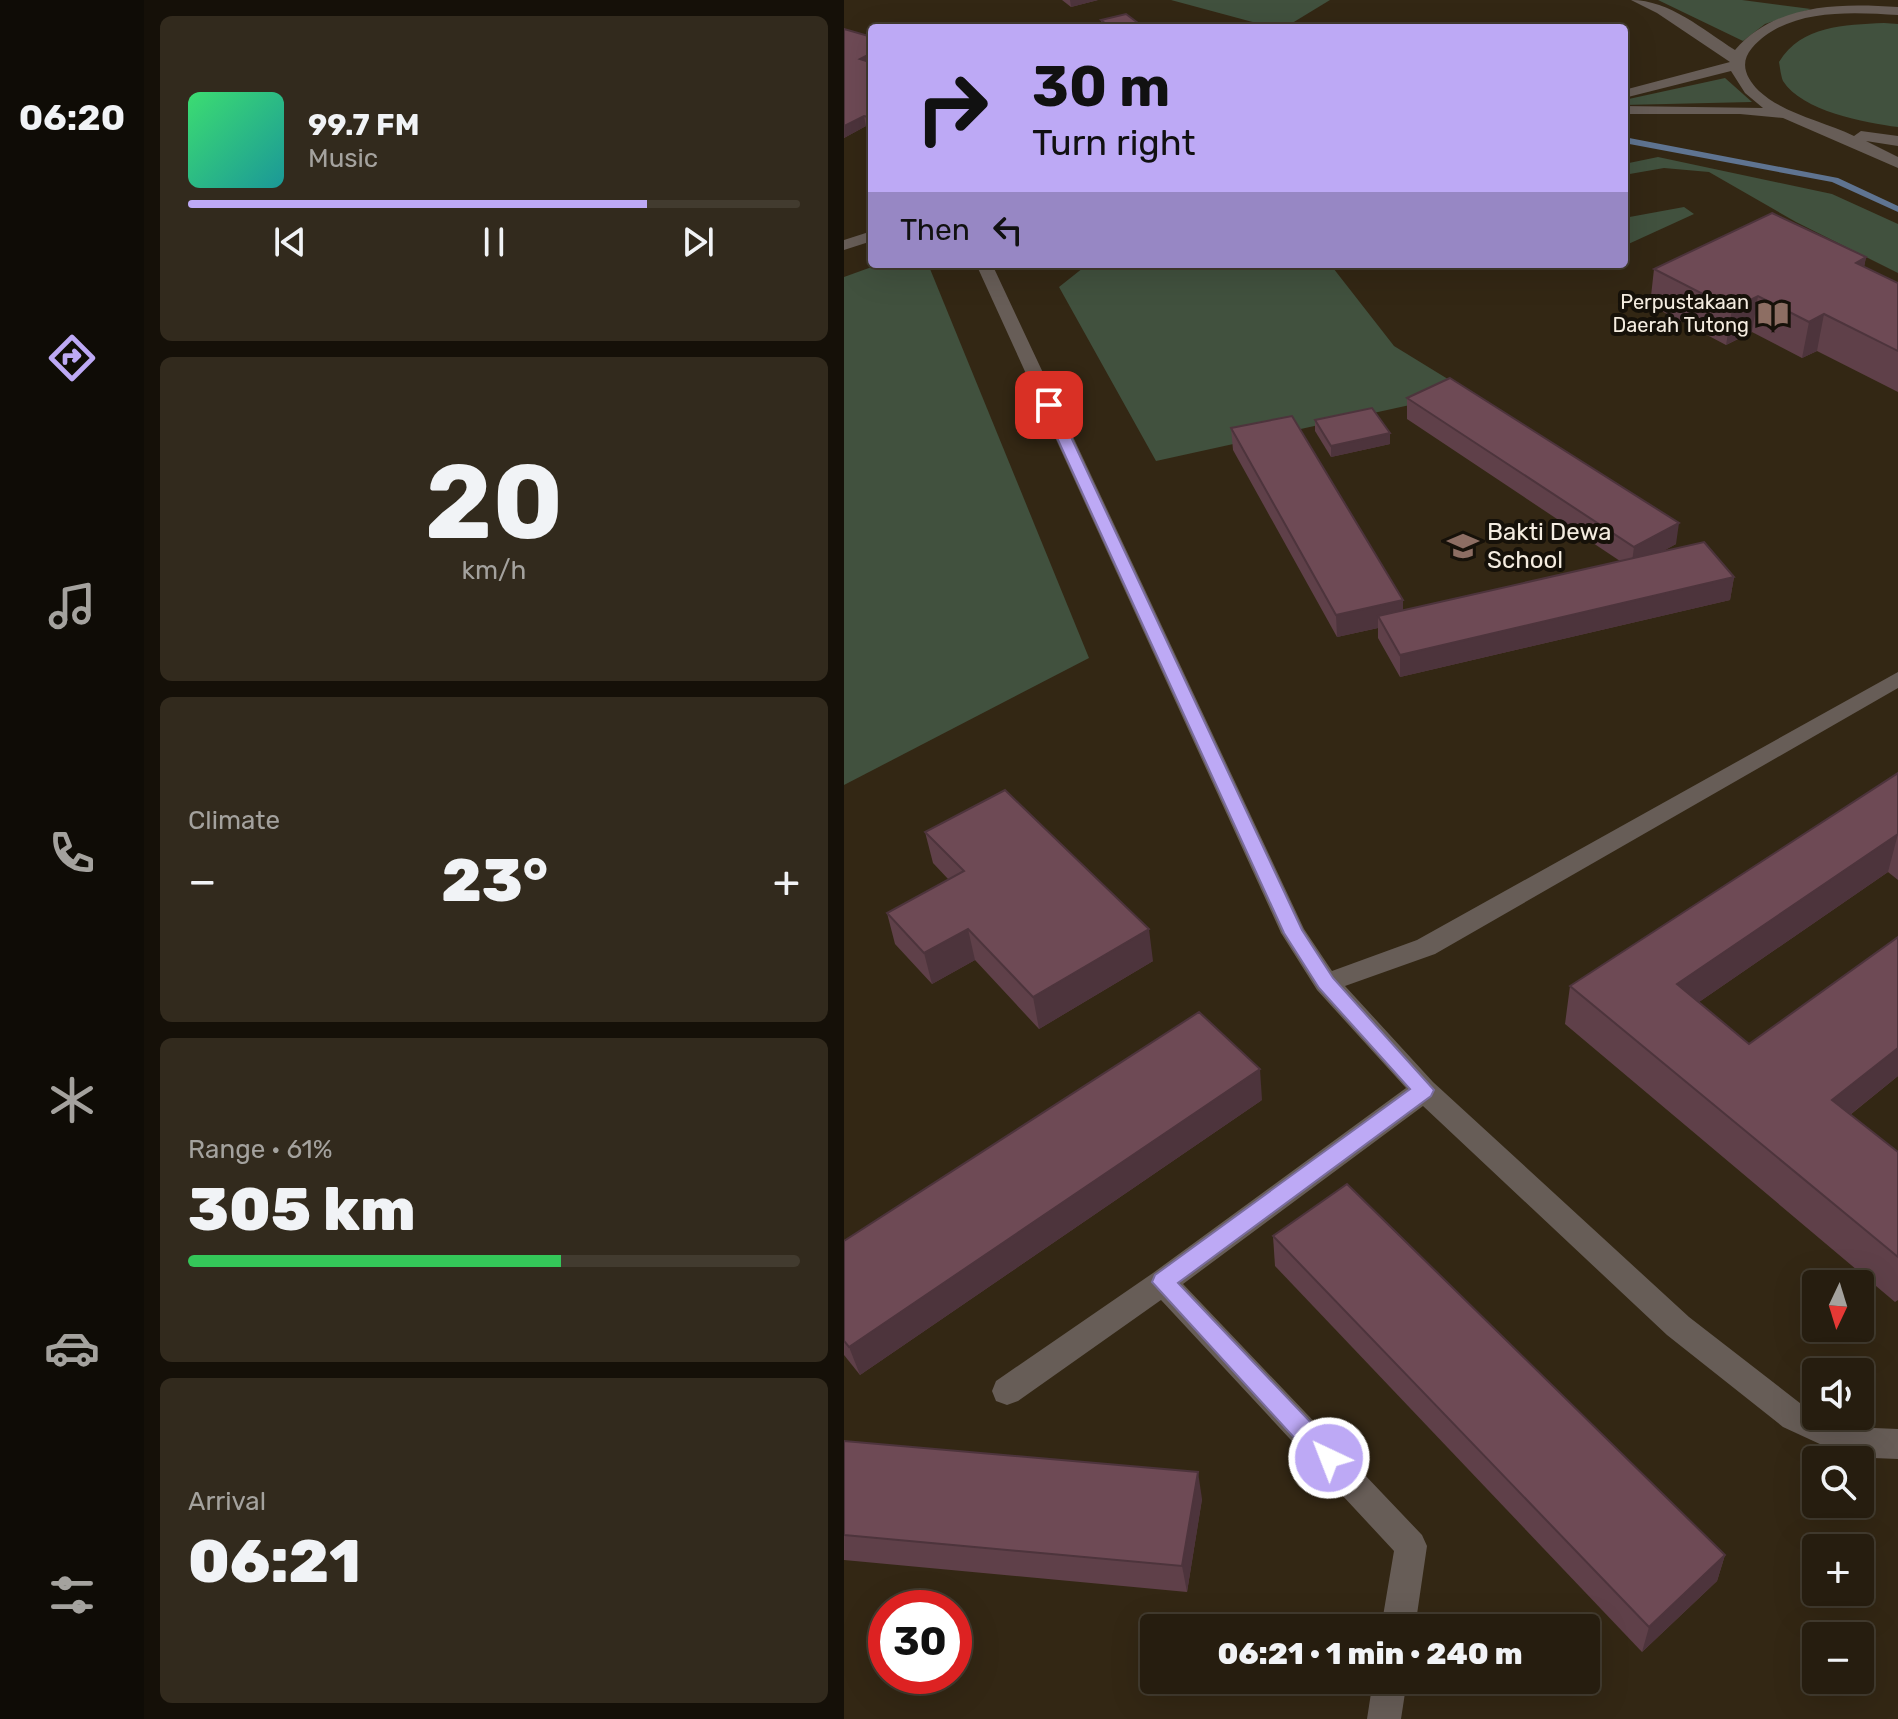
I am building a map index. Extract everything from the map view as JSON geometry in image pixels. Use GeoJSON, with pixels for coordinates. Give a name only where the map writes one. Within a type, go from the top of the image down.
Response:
{"type":"FeatureCollection","features":[{"type":"Feature","properties":{"kind":"street"},"geometry":{"type":"LineString","coordinates":[[1638,0],[1662,10],[1737,61],[1743,82],[1760,99],[1786,115]]}},
{"type":"Feature","properties":{"kind":"street"},"geometry":{"type":"LineString","coordinates":[[1803,0],[1867,9]]}},
{"type":"Feature","properties":{"kind":"street"},"geometry":{"type":"LineString","coordinates":[[1628,93],[1737,61],[1750,38],[1776,23],[1815,13],[1898,8]]}},
{"type":"Feature","properties":{"kind":"street"},"geometry":{"type":"LineString","coordinates":[[1628,110],[1740,110],[1786,115],[1827,129],[1898,163]]}},
{"type":"Feature","properties":{"kind":"street"},"geometry":{"type":"LineString","coordinates":[[1827,129],[1898,141]]}},
{"type":"Feature","properties":{"kind":"street"},"geometry":{"type":"LineString","coordinates":[[844,245],[868,237]]}},
{"type":"Feature","properties":{"kind":"street"},"geometry":{"type":"LineString","coordinates":[[986,268],[1293,933],[1326,983],[1424,1090],[1678,1326],[1794,1417],[1848,1442],[1898,1444]]}},
{"type":"Feature","properties":{"kind":"street"},"geometry":{"type":"LineString","coordinates":[[1326,983],[1426,947],[1898,679]]}},
{"type":"Feature","properties":{"kind":"street"},"geometry":{"type":"LineString","coordinates":[[1007,1391],[1163,1282],[1424,1090]]}},
{"type":"Feature","properties":{"kind":"street"},"geometry":{"type":"LineString","coordinates":[[1163,1282],[1411,1546],[1400,1614]]}},
{"type":"Feature","properties":{"kind":"street"},"geometry":{"type":"LineString","coordinates":[[1384,1719],[1388,1694]]}},
{"type":"Feature","properties":{"kind":"green space"},"geometry":{"type":"Polygon","coordinates":[[[1171,0],[1330,0],[1291,24],[1260,24],[1171,0]]]}},
{"type":"Feature","properties":{"kind":"green space"},"geometry":{"type":"Polygon","coordinates":[[[1658,0],[1742,0],[1811,9],[1765,24],[1743,41],[1658,0]]]}},
{"type":"Feature","properties":{"kind":"green space"},"geometry":{"type":"Polygon","coordinates":[[[1898,24],[1898,127],[1852,119],[1819,108],[1792,91],[1783,81],[1779,62],[1799,41],[1839,26],[1898,24]]]}},
{"type":"Feature","properties":{"kind":"green space"},"geometry":{"type":"Polygon","coordinates":[[[1725,78],[1752,102],[1628,105],[1628,99],[1725,78]]]}},
{"type":"Feature","properties":{"kind":"green space"},"geometry":{"type":"Polygon","coordinates":[[[1658,157],[1832,194],[1898,224],[1898,273],[1796,222],[1709,172],[1664,168],[1628,174],[1628,163],[1658,157]]]}},
{"type":"Feature","properties":{"kind":"green space"},"geometry":{"type":"Polygon","coordinates":[[[1684,207],[1694,214],[1628,244],[1628,217],[1684,207]]]}},
{"type":"Feature","properties":{"kind":"green space"},"geometry":{"type":"Polygon","coordinates":[[[869,268],[930,268],[1089,658],[844,785],[844,277],[869,268]]]}},
{"type":"Feature","properties":{"kind":"green space"},"geometry":{"type":"Polygon","coordinates":[[[1083,268],[1333,268],[1394,346],[1469,392],[1156,461],[1059,287],[1083,268]]]}},
{"type":"Feature","properties":{"kind":"building"},"geometry":{"type":"Polygon","coordinates":[[[1126,14],[1138,23],[1106,24],[1101,20],[1126,14]]]}},
{"type":"Feature","properties":{"kind":"building"},"geometry":{"type":"Polygon","coordinates":[[[844,29],[868,36],[868,55],[860,59],[868,62],[868,117],[844,126],[844,29]]]}},
{"type":"Feature","properties":{"kind":"building"},"geometry":{"type":"Polygon","coordinates":[[[1772,213],[1866,257],[1856,263],[1898,283],[1898,351],[1824,314],[1809,322],[1758,296],[1732,309],[1654,269],[1772,213]]]}},
{"type":"Feature","properties":{"kind":"building"},"geometry":{"type":"Polygon","coordinates":[[[1450,378],[1679,523],[1634,547],[1407,398],[1450,378]]]}},
{"type":"Feature","properties":{"kind":"building"},"geometry":{"type":"Polygon","coordinates":[[[1372,408],[1390,433],[1331,446],[1315,420],[1372,408]]]}},
{"type":"Feature","properties":{"kind":"building"},"geometry":{"type":"Polygon","coordinates":[[[1292,416],[1403,600],[1336,615],[1231,428],[1292,416]]]}},
{"type":"Feature","properties":{"kind":"building"},"geometry":{"type":"Polygon","coordinates":[[[1704,542],[1734,577],[1400,655],[1378,616],[1704,542]]]}},
{"type":"Feature","properties":{"kind":"building"},"geometry":{"type":"Polygon","coordinates":[[[1898,773],[1898,834],[1677,984],[1749,1044],[1898,937],[1898,1048],[1832,1100],[1898,1152],[1898,1257],[1570,986],[1898,773]]]}},
{"type":"Feature","properties":{"kind":"building"},"geometry":{"type":"Polygon","coordinates":[[[1005,790],[1149,929],[1033,997],[968,929],[924,953],[887,913],[964,871],[925,832],[1005,790]]]}},
{"type":"Feature","properties":{"kind":"building"},"geometry":{"type":"Polygon","coordinates":[[[1199,1012],[1260,1069],[849,1347],[844,1341],[844,1241],[1199,1012]]]}},
{"type":"Feature","properties":{"kind":"building"},"geometry":{"type":"Polygon","coordinates":[[[1347,1184],[1725,1555],[1649,1627],[1273,1236],[1347,1184]]]}},
{"type":"Feature","properties":{"kind":"building"},"geometry":{"type":"Polygon","coordinates":[[[844,1441],[1198,1472],[1182,1566],[844,1535],[844,1441]]]}},
{"type":"Feature","properties":{"kind":"waterway"},"geometry":{"type":"LineString","coordinates":[[1628,141],[1835,180],[1898,209]]}},
{"type":"Feature","properties":{"kind":"place","name":"Perpustakaan Daerah Tutong"},"geometry":{"type":"Point","coordinates":[1773,314]}},
{"type":"Feature","properties":{"kind":"place","name":"Bakti Dewa School"},"geometry":{"type":"Point","coordinates":[1463,546]}},
{"type":"Feature","properties":{"kind":"route"},"geometry":{"type":"LineString","coordinates":[[1049,405],[1293,933],[1326,983],[1424,1090],[1163,1282],[1329,1458]]}}]}
